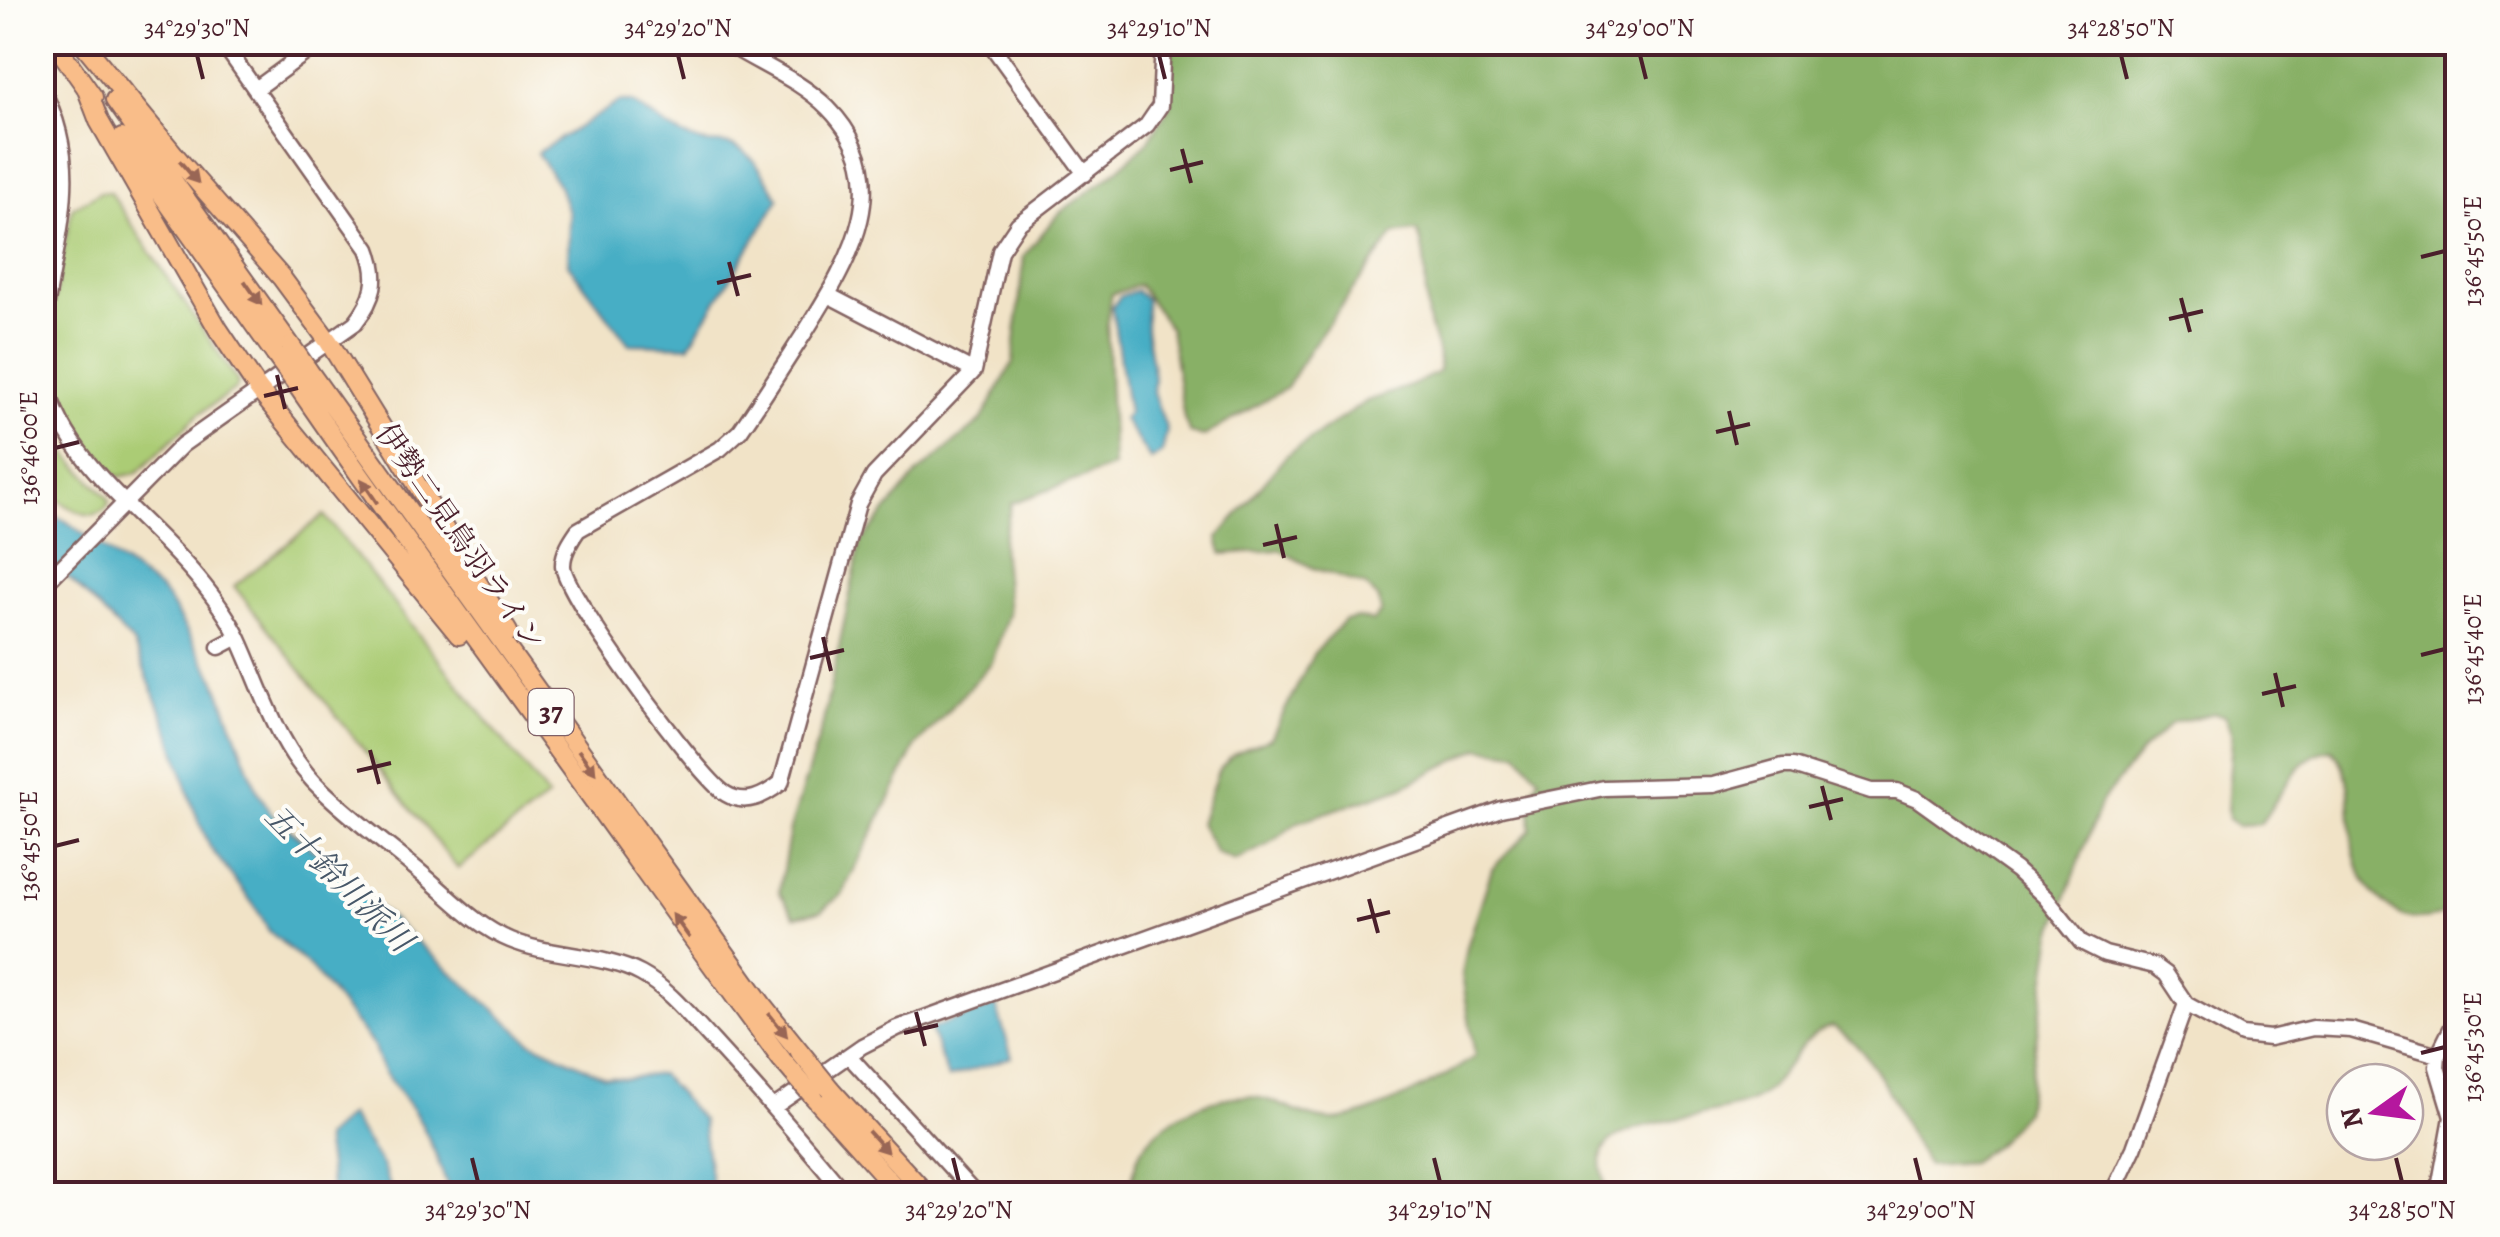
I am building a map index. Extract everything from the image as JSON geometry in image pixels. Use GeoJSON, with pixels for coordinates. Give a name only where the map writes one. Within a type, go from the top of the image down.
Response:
{"type":"FeatureCollection","features":[{"type":"Feature","properties":{"kind":"main road","name":"伊勢二見鳥羽ライン"},"geometry":{"type":"LineString","coordinates":[[54,42],[283,350]]}},
{"type":"Feature","properties":{"kind":"main road","name":"伊勢二見鳥羽ライン"},"geometry":{"type":"LineString","coordinates":[[74,42],[283,350],[763,1006],[791,1056]]}},
{"type":"Feature","properties":{"kind":"main road"},"geometry":{"type":"LineString","coordinates":[[82,42],[182,164],[282,276],[329,342],[511,638],[530,683]]}},
{"type":"Feature","properties":{"kind":"main road"},"geometry":{"type":"LineString","coordinates":[[86,87],[99,121],[218,329],[259,390],[520,711],[560,753]]}},
{"type":"Feature","properties":{"kind":"main road","name":"伊勢二見鳥羽ライン"},"geometry":{"type":"LineString","coordinates":[[300,374],[392,524],[684,930],[822,1092],[901,1194]]}},
{"type":"Feature","properties":{"kind":"main road","name":"伊勢二見鳥羽ライン"},"geometry":{"type":"LineString","coordinates":[[822,1092],[926,1194]]}},
{"type":"Feature","properties":{"kind":"street"},"geometry":{"type":"LineString","coordinates":[[43,586],[182,445],[355,323],[369,304],[375,285],[374,264],[368,249],[222,42]]}},
{"type":"Feature","properties":{"kind":"street"},"geometry":{"type":"LineString","coordinates":[[256,89],[320,42]]}},
{"type":"Feature","properties":{"kind":"street"},"geometry":{"type":"LineString","coordinates":[[725,42],[815,96],[842,126],[857,156],[864,199],[859,234],[844,270],[740,432],[720,449],[578,530],[563,566],[566,579],[606,642],[707,778],[726,794],[742,800],[764,796],[781,784],[858,504],[874,475],[974,371],[982,350],[1000,251],[1018,224],[1148,125],[1160,106],[1163,42]]}},
{"type":"Feature","properties":{"kind":"street"},"geometry":{"type":"LineString","coordinates":[[989,42],[1085,174]]}},
{"type":"Feature","properties":{"kind":"street"},"geometry":{"type":"LineString","coordinates":[[42,89],[55,112],[64,141],[66,172],[42,344]]}},
{"type":"Feature","properties":{"kind":"street"},"geometry":{"type":"LineString","coordinates":[[828,296],[974,371]]}},
{"type":"Feature","properties":{"kind":"street"},"geometry":{"type":"LineString","coordinates":[[42,368],[59,421],[77,451],[215,600],[238,637],[270,715],[290,751],[319,788],[494,933],[550,953],[621,966],[642,974],[677,1002],[774,1107],[846,1194]]}},
{"type":"Feature","properties":{"kind":"street"},"geometry":{"type":"LineString","coordinates":[[219,647],[238,637]]}},
{"type":"Feature","properties":{"kind":"street"},"geometry":{"type":"LineString","coordinates":[[774,1107],[862,1046],[908,1024],[1502,809],[1604,788],[1713,785],[1783,766],[1871,791],[1897,791],[1917,799],[2016,870],[2044,896],[2080,942],[2105,954],[2155,966],[2166,974],[2186,1004],[2242,1035],[2270,1038],[2314,1028],[2351,1030],[2438,1055]]}},
{"type":"Feature","properties":{"kind":"street"},"geometry":{"type":"LineString","coordinates":[[2112,1194],[2134,1148],[2186,1004]]}},
{"type":"Feature","properties":{"kind":"street"},"geometry":{"type":"LineString","coordinates":[[2438,1194],[2452,1160],[2452,1117],[2436,1067],[2458,1015]]}},
{"type":"Feature","properties":{"kind":"street"},"geometry":{"type":"LineString","coordinates":[[850,1057],[975,1194]]}},
{"type":"Feature","properties":{"kind":"street"},"geometry":{"type":"LineString","coordinates":[[2454,1194],[2458,1181]]}},
{"type":"Feature","properties":{"kind":"green space"},"geometry":{"type":"Polygon","coordinates":[[[1172,43],[2457,43],[2457,907],[2436,917],[2413,919],[2399,914],[2376,896],[2362,875],[2355,853],[2348,785],[2343,766],[2332,750],[2309,759],[2299,768],[2260,824],[2237,825],[2228,819],[2232,736],[2225,716],[2215,713],[2172,723],[2142,751],[2101,802],[2053,933],[2025,1111],[1995,1145],[1970,1162],[1928,1165],[1878,1073],[1851,1040],[1833,1026],[1808,1039],[1773,1085],[1750,1102],[1649,1125],[1614,1139],[1601,1159],[1607,1194],[1129,1194],[1141,1150],[1166,1125],[1198,1106],[1253,1097],[1313,1117],[1344,1119],[1405,1097],[1475,1056],[1462,975],[1467,947],[1492,869],[1531,829],[1530,795],[1539,778],[1518,753],[1479,748],[1400,788],[1298,822],[1269,844],[1235,861],[1216,853],[1200,823],[1218,771],[1233,754],[1271,738],[1314,653],[1344,621],[1373,621],[1381,612],[1379,600],[1366,586],[1313,568],[1279,550],[1222,554],[1218,538],[1286,456],[1367,401],[1438,372],[1421,242],[1417,231],[1394,234],[1286,388],[1203,437],[1190,433],[1184,419],[1170,329],[1139,285],[1112,294],[1107,322],[1113,467],[1012,503],[1002,543],[1008,614],[992,662],[916,746],[842,894],[821,911],[795,916],[779,892],[790,829],[822,727],[861,542],[918,473],[981,421],[1013,362],[1024,256],[1058,214],[1147,143],[1169,107],[1172,43]]]}},
{"type":"Feature","properties":{"kind":"green space"},"geometry":{"type":"Polygon","coordinates":[[[43,115],[54,175],[43,278],[43,115]]]}},
{"type":"Feature","properties":{"kind":"green space"},"geometry":{"type":"Polygon","coordinates":[[[100,192],[110,192],[238,382],[236,389],[200,413],[137,473],[119,477],[96,455],[66,415],[51,368],[53,310],[72,208],[100,192]]]}},
{"type":"Feature","properties":{"kind":"green space"},"geometry":{"type":"Polygon","coordinates":[[[42,415],[63,450],[109,499],[108,506],[100,512],[84,514],[43,492],[42,415]]]}},
{"type":"Feature","properties":{"kind":"green space"},"geometry":{"type":"Polygon","coordinates":[[[324,515],[548,797],[458,869],[234,586],[324,515]]]}},
{"type":"Feature","properties":{"kind":"water"},"geometry":{"type":"Polygon","coordinates":[[[619,102],[632,102],[691,139],[740,149],[757,165],[779,199],[689,346],[629,344],[568,264],[569,215],[559,186],[537,153],[619,102]]]}},
{"type":"Feature","properties":{"kind":"water"},"geometry":{"type":"Polygon","coordinates":[[[1136,291],[1146,299],[1153,393],[1167,430],[1162,453],[1151,460],[1123,419],[1128,413],[1112,308],[1120,296],[1136,291]]]}},
{"type":"Feature","properties":{"kind":"water","name":"五十鈴川派川"},"geometry":{"type":"Polygon","coordinates":[[[42,511],[66,521],[168,599],[216,681],[257,790],[271,813],[531,1042],[604,1076],[660,1074],[702,1120],[713,1194],[450,1194],[426,1132],[385,1074],[374,1046],[310,967],[269,931],[210,847],[133,643],[72,581],[43,560],[42,511]]]}},
{"type":"Feature","properties":{"kind":"water"},"geometry":{"type":"Polygon","coordinates":[[[996,1005],[1012,1057],[948,1078],[930,1029],[996,1005]]]}},
{"type":"Feature","properties":{"kind":"water"},"geometry":{"type":"Polygon","coordinates":[[[349,1115],[382,1165],[393,1194],[332,1194],[324,1138],[349,1115]]]}}]}
